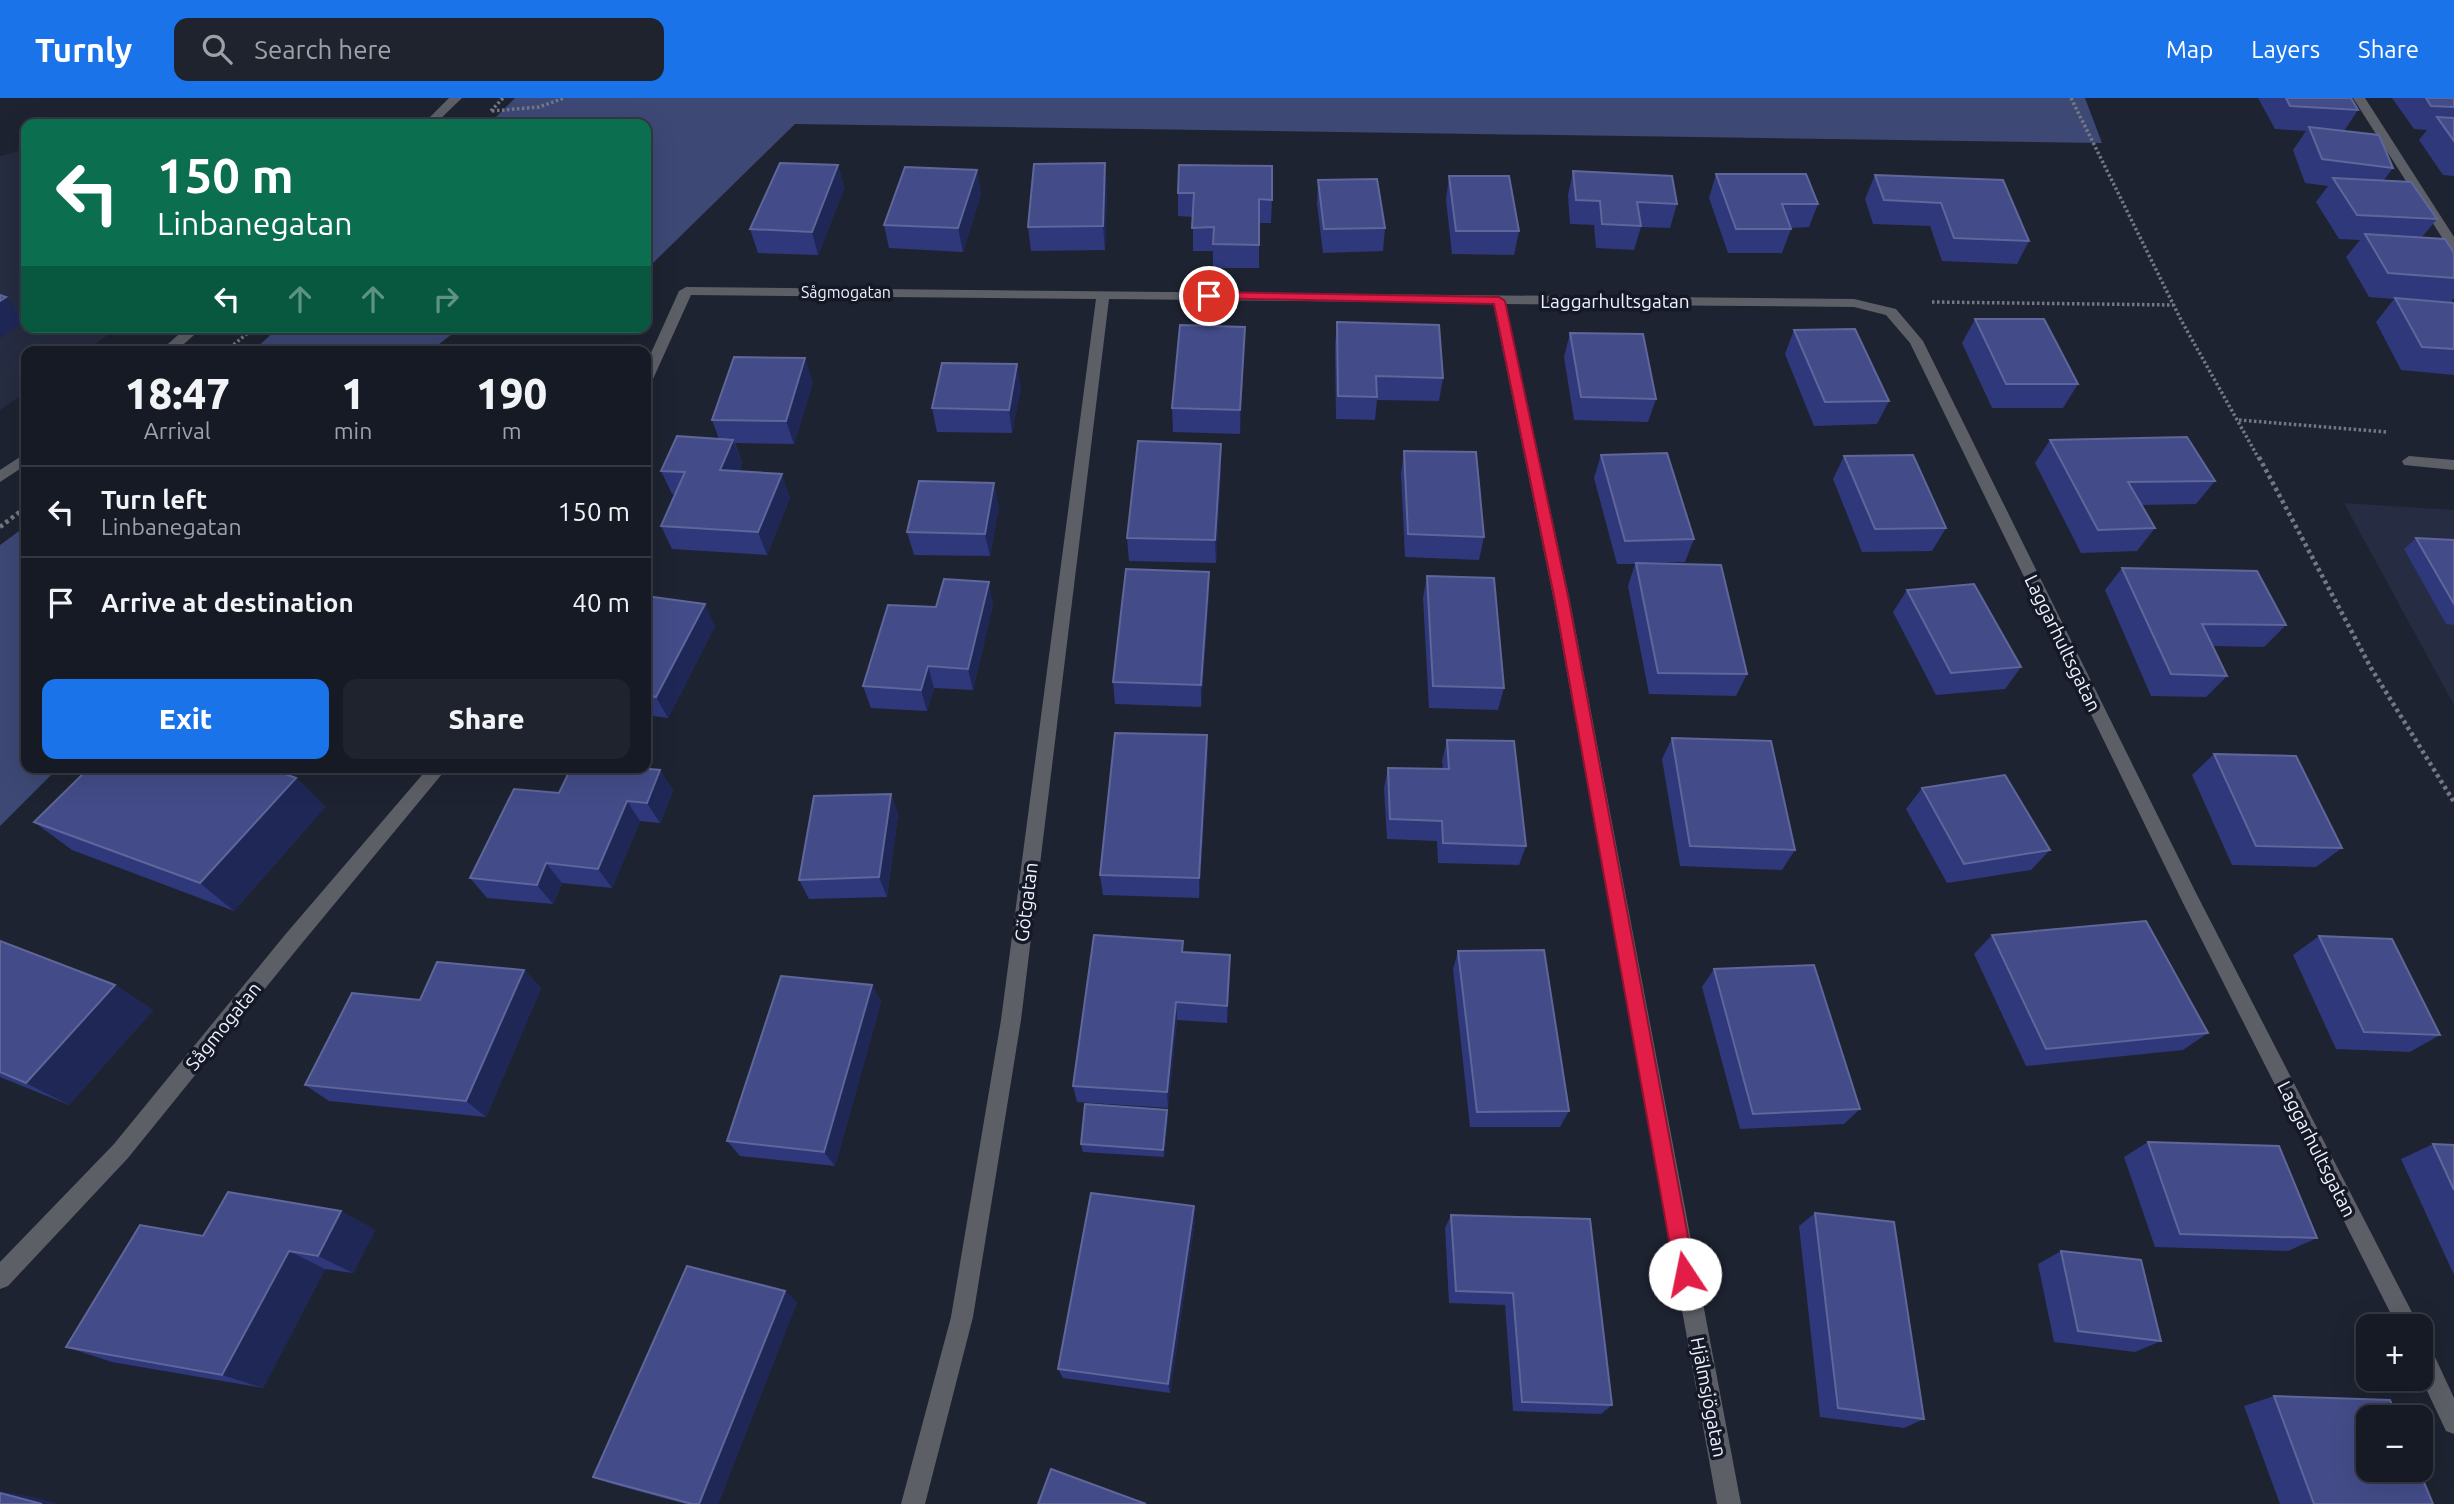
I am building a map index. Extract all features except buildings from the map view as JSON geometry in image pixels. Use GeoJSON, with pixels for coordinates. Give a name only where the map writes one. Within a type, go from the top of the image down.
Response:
{"type":"FeatureCollection","features":[{"type":"Feature","properties":{"kind":"street"},"geometry":{"type":"LineString","coordinates":[[434,119],[456,98]]}},
{"type":"Feature","properties":{"kind":"street"},"geometry":{"type":"LineString","coordinates":[[2359,98],[2454,247]]}},
{"type":"Feature","properties":{"kind":"street","name":"Sågmogatan"},"geometry":{"type":"LineString","coordinates":[[651,368],[686,291],[1103,294]]}},
{"type":"Feature","properties":{"kind":"street","name":"Laggarhultsgatan"},"geometry":{"type":"LineString","coordinates":[[1103,294],[1499,301],[1854,303],[1891,312],[1916,341],[2183,885],[2402,1314]]}},
{"type":"Feature","properties":{"kind":"street","name":"Götgatan"},"geometry":{"type":"LineString","coordinates":[[913,1504],[962,1317],[1011,1020],[1103,294]]}},
{"type":"Feature","properties":{"kind":"street","name":"Hjälmsjögatan"},"geometry":{"type":"LineString","coordinates":[[1499,301],[1562,601],[1730,1504]]}},
{"type":"Feature","properties":{"kind":"street"},"geometry":{"type":"LineString","coordinates":[[173,346],[189,333]]}},
{"type":"Feature","properties":{"kind":"street"},"geometry":{"type":"LineString","coordinates":[[2409,461],[2454,465]]}},
{"type":"Feature","properties":{"kind":"street"},"geometry":{"type":"LineString","coordinates":[[0,477],[21,462]]}},
{"type":"Feature","properties":{"kind":"street","name":"Sågmogatan"},"geometry":{"type":"LineString","coordinates":[[0,1278],[121,1151],[291,942],[435,773]]}},
{"type":"Feature","properties":{"kind":"street"},"geometry":{"type":"LineString","coordinates":[[2433,1378],[2454,1423]]}},
{"type":"Feature","properties":{"kind":"path"},"geometry":{"type":"LineString","coordinates":[[492,111],[538,107],[564,98]]}},
{"type":"Feature","properties":{"kind":"path"},"geometry":{"type":"LineString","coordinates":[[2071,98],[2113,176],[2173,304],[2239,420],[2366,664],[2415,745],[2454,802]]}},
{"type":"Feature","properties":{"kind":"path"},"geometry":{"type":"LineString","coordinates":[[1891,312],[1934,302],[2173,304]]}},
{"type":"Feature","properties":{"kind":"path"},"geometry":{"type":"LineString","coordinates":[[232,346],[248,333]]}},
{"type":"Feature","properties":{"kind":"path"},"geometry":{"type":"LineString","coordinates":[[2239,420],[2391,433]]}},
{"type":"Feature","properties":{"kind":"path"},"geometry":{"type":"LineString","coordinates":[[0,527],[21,511]]}},
{"type":"Feature","properties":{"kind":"shaded area"},"geometry":{"type":"Polygon","coordinates":[[[515,98],[2085,98],[2102,143],[795,124],[651,263],[651,119],[494,119],[515,98]]]}},
{"type":"Feature","properties":{"kind":"shaded area"},"geometry":{"type":"Polygon","coordinates":[[[21,150],[21,333],[111,333],[92,346],[21,346],[21,395],[0,410],[0,156],[21,150]]]}},
{"type":"Feature","properties":{"kind":"shaded area"},"geometry":{"type":"Polygon","coordinates":[[[273,333],[453,333],[437,346],[258,346],[273,333]]]}},
{"type":"Feature","properties":{"kind":"shaded area"},"geometry":{"type":"Polygon","coordinates":[[[2344,503],[2454,510],[2454,705],[2344,503]]]}},
{"type":"Feature","properties":{"kind":"shaded area"},"geometry":{"type":"Polygon","coordinates":[[[21,530],[21,773],[53,773],[0,826],[0,545],[21,530]]]}},
{"type":"Feature","properties":{"kind":"route"},"geometry":{"type":"LineString","coordinates":[[1209,296],[1499,301],[1562,601],[1685,1274]]}}]}
